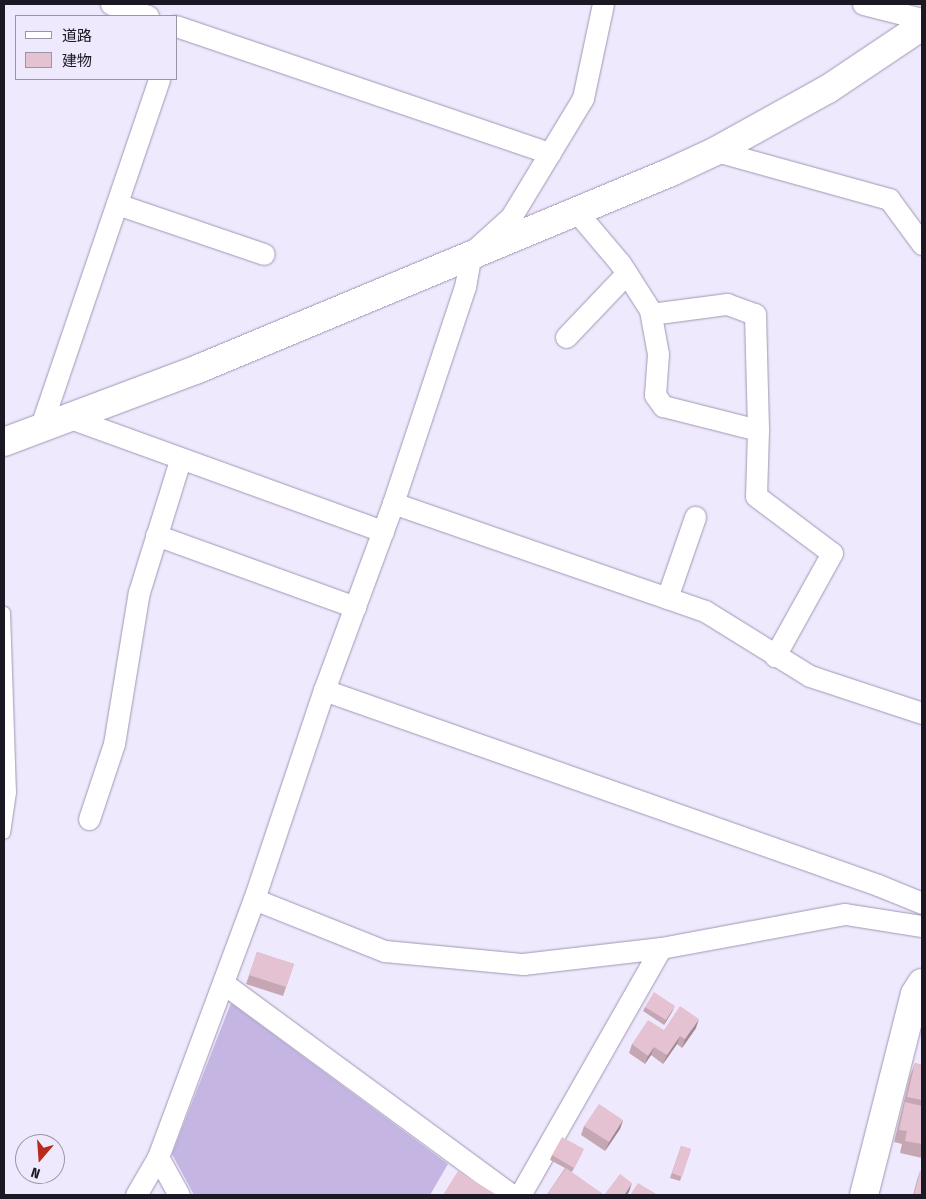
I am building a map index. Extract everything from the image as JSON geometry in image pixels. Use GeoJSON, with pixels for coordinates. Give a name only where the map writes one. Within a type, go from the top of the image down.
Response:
{"type":"FeatureCollection","features":[{"type":"Feature","properties":{"kind":"street"},"geometry":{"type":"LineString","coordinates":[[111,4],[145,15]]}},
{"type":"Feature","properties":{"kind":"street"},"geometry":{"type":"LineString","coordinates":[[136,1195],[158,1157],[254,899],[324,690],[393,503],[465,287],[471,253],[511,217],[583,98],[603,4]]}},
{"type":"Feature","properties":{"kind":"street"},"geometry":{"type":"LineString","coordinates":[[863,4],[922,19]]}},
{"type":"Feature","properties":{"kind":"street"},"geometry":{"type":"LineString","coordinates":[[4,442],[198,369],[471,253],[552,223],[716,151],[828,89],[922,26]]}},
{"type":"Feature","properties":{"kind":"street"},"geometry":{"type":"LineString","coordinates":[[178,27],[550,153]]}},
{"type":"Feature","properties":{"kind":"street"},"geometry":{"type":"LineString","coordinates":[[40,429],[159,80]]}},
{"type":"Feature","properties":{"kind":"street"},"geometry":{"type":"LineString","coordinates":[[716,151],[889,199],[922,244]]}},
{"type":"Feature","properties":{"kind":"street"},"geometry":{"type":"LineString","coordinates":[[117,204],[264,254]]}},
{"type":"Feature","properties":{"kind":"street"},"geometry":{"type":"LineString","coordinates":[[576,212],[627,273],[651,314],[658,354],[655,395],[663,406],[758,430]]}},
{"type":"Feature","properties":{"kind":"street"},"geometry":{"type":"LineString","coordinates":[[566,337],[627,273]]}},
{"type":"Feature","properties":{"kind":"street"},"geometry":{"type":"LineString","coordinates":[[651,314],[727,304],[755,314],[758,430],[756,496],[832,553],[775,656]]}},
{"type":"Feature","properties":{"kind":"street"},"geometry":{"type":"LineString","coordinates":[[70,418],[180,460],[383,531]]}},
{"type":"Feature","properties":{"kind":"street"},"geometry":{"type":"LineString","coordinates":[[88,819],[114,744],[139,592],[180,460]]}},
{"type":"Feature","properties":{"kind":"street"},"geometry":{"type":"LineString","coordinates":[[393,503],[705,611],[810,676],[922,712]]}},
{"type":"Feature","properties":{"kind":"street"},"geometry":{"type":"LineString","coordinates":[[667,598],[695,517]]}},
{"type":"Feature","properties":{"kind":"street"},"geometry":{"type":"LineString","coordinates":[[156,535],[355,607]]}},
{"type":"Feature","properties":{"kind":"street"},"geometry":{"type":"LineString","coordinates":[[324,690],[878,884],[922,903]]}},
{"type":"Feature","properties":{"kind":"street"},"geometry":{"type":"LineString","coordinates":[[254,899],[385,951],[523,964],[661,948],[845,914],[922,926]]}},
{"type":"Feature","properties":{"kind":"street"},"geometry":{"type":"LineString","coordinates":[[520,1195],[661,948]]}},
{"type":"Feature","properties":{"kind":"street"},"geometry":{"type":"LineString","coordinates":[[223,983],[512,1195]]}},
{"type":"Feature","properties":{"kind":"street"},"geometry":{"type":"LineString","coordinates":[[864,1195],[915,994],[922,983]]}},
{"type":"Feature","properties":{"kind":"street"},"geometry":{"type":"LineString","coordinates":[[158,1157],[179,1195]]}},
{"type":"Feature","properties":{"kind":"lane"},"geometry":{"type":"LineString","coordinates":[[4,612],[10,792],[4,833]]}},
{"type":"Feature","properties":{"kind":"shaded area"},"geometry":{"type":"Polygon","coordinates":[[[231,1003],[448,1164],[430,1195],[194,1195],[172,1154],[231,1003]]]}},
{"type":"Feature","properties":{"kind":"building"},"geometry":{"type":"Polygon","coordinates":[[[257,952],[294,964],[286,987],[249,975],[257,952]]]}},
{"type":"Feature","properties":{"kind":"building"},"geometry":{"type":"Polygon","coordinates":[[[654,992],[675,1006],[666,1020],[645,1007],[654,992]]]}},
{"type":"Feature","properties":{"kind":"building"},"geometry":{"type":"Polygon","coordinates":[[[680,1006],[699,1019],[685,1039],[680,1036],[667,1055],[654,1047],[648,1056],[632,1044],[648,1020],[664,1030],[680,1006]]]}},
{"type":"Feature","properties":{"kind":"building"},"geometry":{"type":"Polygon","coordinates":[[[915,1063],[922,1065],[922,1100],[907,1097],[915,1063]]]}},
{"type":"Feature","properties":{"kind":"building"},"geometry":{"type":"Polygon","coordinates":[[[905,1102],[922,1106],[922,1144],[905,1141],[907,1131],[899,1130],[905,1102]]]}},
{"type":"Feature","properties":{"kind":"building"},"geometry":{"type":"Polygon","coordinates":[[[599,1104],[623,1120],[609,1142],[584,1126],[599,1104]]]}},
{"type":"Feature","properties":{"kind":"building"},"geometry":{"type":"Polygon","coordinates":[[[562,1137],[584,1149],[574,1168],[552,1155],[562,1137]]]}},
{"type":"Feature","properties":{"kind":"building"},"geometry":{"type":"Polygon","coordinates":[[[681,1146],[691,1149],[682,1177],[672,1173],[681,1146]]]}},
{"type":"Feature","properties":{"kind":"building"},"geometry":{"type":"Polygon","coordinates":[[[566,1168],[604,1195],[552,1195],[548,1193],[566,1168]]]}},
{"type":"Feature","properties":{"kind":"building"},"geometry":{"type":"Polygon","coordinates":[[[458,1171],[497,1195],[443,1195],[458,1171]]]}},
{"type":"Feature","properties":{"kind":"building"},"geometry":{"type":"Polygon","coordinates":[[[920,1171],[922,1172],[922,1195],[914,1195],[920,1171]]]}},
{"type":"Feature","properties":{"kind":"building"},"geometry":{"type":"Polygon","coordinates":[[[620,1174],[632,1183],[624,1195],[604,1195],[620,1174]]]}},
{"type":"Feature","properties":{"kind":"building"},"geometry":{"type":"Polygon","coordinates":[[[638,1183],[658,1195],[630,1195],[638,1183]]]}}]}
